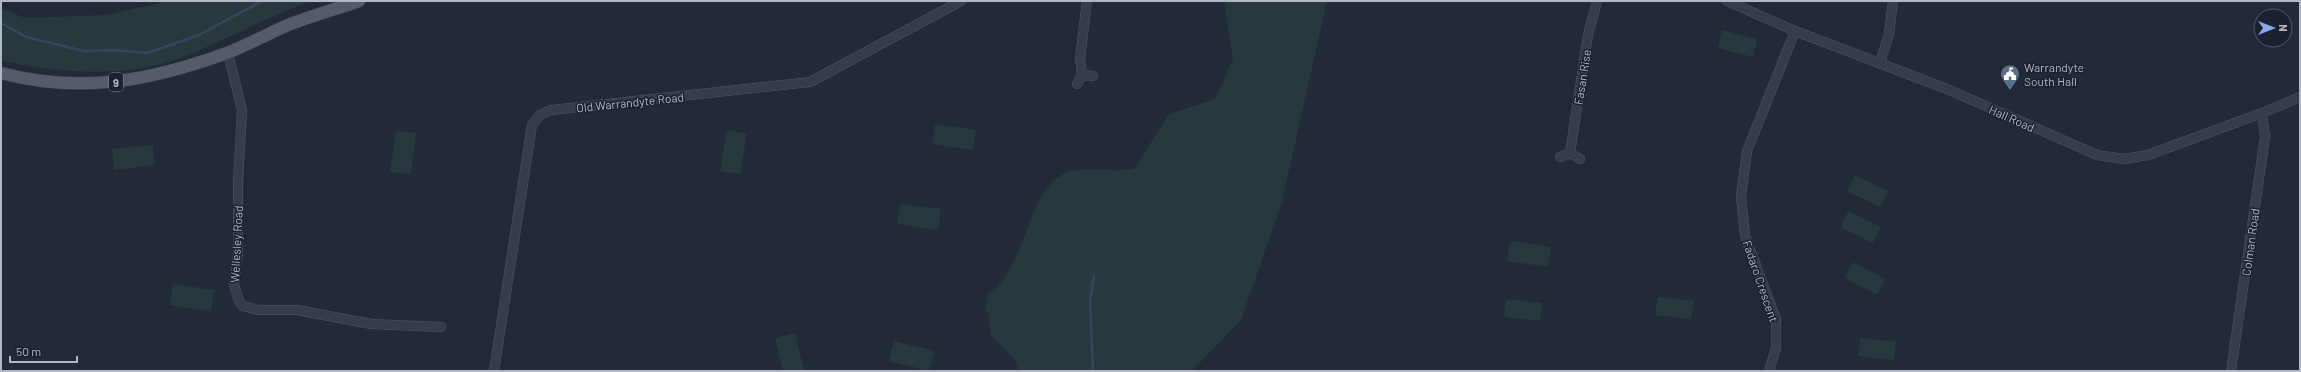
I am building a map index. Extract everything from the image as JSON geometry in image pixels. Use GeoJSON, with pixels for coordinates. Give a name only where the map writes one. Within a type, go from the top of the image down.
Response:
{"type":"FeatureCollection","features":[{"type":"Feature","properties":{"kind":"main road","name":"9"},"geometry":{"type":"LineString","coordinates":[[1,73],[57,82],[95,84],[160,73],[228,53],[289,25],[360,1]]}},
{"type":"Feature","properties":{"kind":"street","name":"Old Warrandyte Road"},"geometry":{"type":"LineString","coordinates":[[494,371],[532,125],[540,116],[551,110],[810,82],[961,1]]}},
{"type":"Feature","properties":{"kind":"street"},"geometry":{"type":"LineString","coordinates":[[1077,84],[1082,75],[1080,59],[1087,1]]}},
{"type":"Feature","properties":{"kind":"street","name":"Fasan Rise"},"geometry":{"type":"LineString","coordinates":[[1570,153],[1588,35],[1597,1]]}},
{"type":"Feature","properties":{"kind":"street","name":"Hall Road"},"geometry":{"type":"LineString","coordinates":[[1727,1],[1795,31],[1947,89],[2097,155],[2124,159],[2148,155],[2262,113],[2300,97]]}},
{"type":"Feature","properties":{"kind":"street"},"geometry":{"type":"LineString","coordinates":[[1880,63],[1889,34],[1893,1]]}},
{"type":"Feature","properties":{"kind":"street","name":"Fadaro Crescent"},"geometry":{"type":"LineString","coordinates":[[1769,371],[1776,348],[1776,319],[1745,236],[1741,196],[1747,151],[1795,31]]}},
{"type":"Feature","properties":{"kind":"street","name":"Wellesley Road"},"geometry":{"type":"LineString","coordinates":[[228,53],[242,110],[238,183],[238,253],[234,285],[239,302],[243,306],[258,310],[297,310],[371,324],[441,327]]}},
{"type":"Feature","properties":{"kind":"street"},"geometry":{"type":"LineString","coordinates":[[1082,75],[1093,76]]}},
{"type":"Feature","properties":{"kind":"street","name":"Colman Road"},"geometry":{"type":"LineString","coordinates":[[2231,371],[2265,137],[2262,113]]}},
{"type":"Feature","properties":{"kind":"street"},"geometry":{"type":"LineString","coordinates":[[1560,157],[1570,153],[1580,159]]}},
{"type":"Feature","properties":{"kind":"shaded area"},"geometry":{"type":"Polygon","coordinates":[[[168,1],[311,1],[276,15],[209,46],[175,60],[155,66],[88,72],[43,68],[1,60],[1,8],[25,18],[106,15],[168,1]]]}},
{"type":"Feature","properties":{"kind":"shaded area"},"geometry":{"type":"Polygon","coordinates":[[[1224,1],[1327,1],[1282,202],[1241,320],[1192,371],[1018,371],[1016,361],[990,334],[989,314],[985,308],[988,294],[1002,281],[1012,265],[1042,196],[1053,182],[1067,172],[1079,170],[1134,169],[1169,114],[1215,99],[1233,59],[1224,1]]]}},
{"type":"Feature","properties":{"kind":"shaded area"},"geometry":{"type":"Polygon","coordinates":[[[1722,30],[1757,39],[1753,57],[1718,48],[1722,30]]]}},
{"type":"Feature","properties":{"kind":"shaded area"},"geometry":{"type":"Polygon","coordinates":[[[935,124],[976,130],[973,150],[932,144],[935,124]]]}},
{"type":"Feature","properties":{"kind":"shaded area"},"geometry":{"type":"Polygon","coordinates":[[[727,130],[747,134],[740,174],[720,171],[727,130]]]}},
{"type":"Feature","properties":{"kind":"shaded area"},"geometry":{"type":"Polygon","coordinates":[[[396,131],[416,133],[411,174],[390,172],[396,131]]]}},
{"type":"Feature","properties":{"kind":"shaded area"},"geometry":{"type":"Polygon","coordinates":[[[153,145],[155,165],[114,170],[112,149],[153,145]]]}},
{"type":"Feature","properties":{"kind":"shaded area"},"geometry":{"type":"Polygon","coordinates":[[[1855,175],[1888,191],[1880,207],[1847,191],[1855,175]]]}},
{"type":"Feature","properties":{"kind":"shaded area"},"geometry":{"type":"Polygon","coordinates":[[[900,204],[941,209],[938,230],[897,224],[900,204]]]}},
{"type":"Feature","properties":{"kind":"shaded area"},"geometry":{"type":"Polygon","coordinates":[[[1848,211],[1881,227],[1873,243],[1841,227],[1848,211]]]}},
{"type":"Feature","properties":{"kind":"shaded area"},"geometry":{"type":"Polygon","coordinates":[[[1510,241],[1551,247],[1548,267],[1507,261],[1510,241]]]}},
{"type":"Feature","properties":{"kind":"shaded area"},"geometry":{"type":"Polygon","coordinates":[[[1853,262],[1885,279],[1877,295],[1845,278],[1853,262]]]}},
{"type":"Feature","properties":{"kind":"shaded area"},"geometry":{"type":"Polygon","coordinates":[[[173,284],[214,290],[211,311],[170,305],[173,284]]]}},
{"type":"Feature","properties":{"kind":"shaded area"},"geometry":{"type":"Polygon","coordinates":[[[1658,297],[1694,301],[1691,319],[1655,315],[1658,297]]]}},
{"type":"Feature","properties":{"kind":"shaded area"},"geometry":{"type":"Polygon","coordinates":[[[1506,299],[1542,303],[1540,321],[1504,317],[1506,299]]]}},
{"type":"Feature","properties":{"kind":"shaded area"},"geometry":{"type":"Polygon","coordinates":[[[795,333],[804,371],[783,371],[775,338],[795,333]]]}},
{"type":"Feature","properties":{"kind":"shaded area"},"geometry":{"type":"Polygon","coordinates":[[[1860,338],[1896,342],[1894,360],[1858,356],[1860,338]]]}},
{"type":"Feature","properties":{"kind":"shaded area"},"geometry":{"type":"Polygon","coordinates":[[[894,341],[934,351],[929,371],[889,361],[894,341]]]}},
{"type":"Feature","properties":{"kind":"waterway"},"geometry":{"type":"LineString","coordinates":[[1,23],[26,37],[84,51],[114,50],[147,53],[199,35],[262,1]]}},
{"type":"Feature","properties":{"kind":"waterway"},"geometry":{"type":"LineString","coordinates":[[1093,371],[1090,301],[1094,276]]}},
{"type":"Feature","properties":{"kind":"place","name":"Warrandyte South Hall"},"geometry":{"type":"Point","coordinates":[2010,91]}}]}
